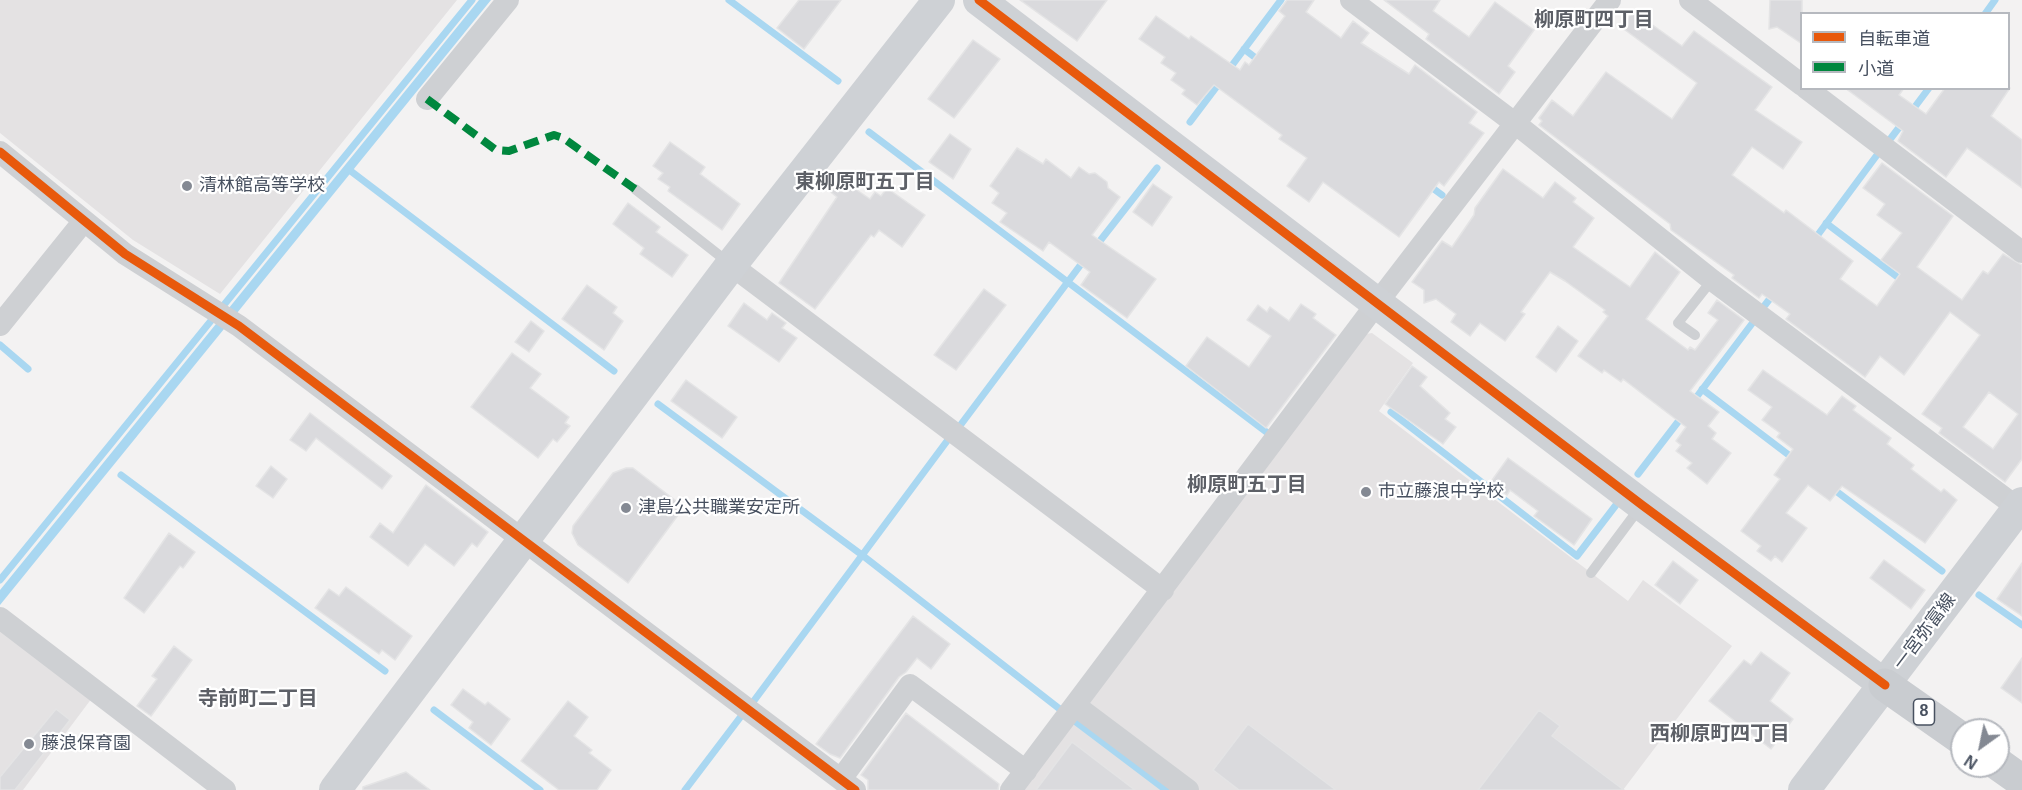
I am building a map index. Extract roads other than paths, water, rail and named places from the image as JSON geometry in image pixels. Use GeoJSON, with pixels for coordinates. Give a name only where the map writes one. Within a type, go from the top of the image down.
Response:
{"type":"FeatureCollection","features":[{"type":"Feature","properties":{"kind":"main road","name":"8"},"geometry":{"type":"LineString","coordinates":[[1885,685],[1950,731]]}},
{"type":"Feature","properties":{"kind":"street"},"geometry":{"type":"LineString","coordinates":[[427,99],[508,0]]}},
{"type":"Feature","properties":{"kind":"street"},"geometry":{"type":"LineString","coordinates":[[335,790],[522,539],[731,265],[939,0]]}},
{"type":"Feature","properties":{"kind":"street"},"geometry":{"type":"LineString","coordinates":[[979,0],[1642,505],[1885,685]]}},
{"type":"Feature","properties":{"kind":"street"},"geometry":{"type":"LineString","coordinates":[[1351,0],[1516,124],[1712,280],[2021,507]]}},
{"type":"Feature","properties":{"kind":"street"},"geometry":{"type":"LineString","coordinates":[[1011,790],[1377,303],[1610,0]]}},
{"type":"Feature","properties":{"kind":"street"},"geometry":{"type":"LineString","coordinates":[[1690,0],[1800,83]]}},
{"type":"Feature","properties":{"kind":"street"},"geometry":{"type":"LineString","coordinates":[[1809,90],[2022,252]]}},
{"type":"Feature","properties":{"kind":"street"},"geometry":{"type":"LineString","coordinates":[[0,152],[125,254],[239,326],[848,784],[910,686],[1026,771]]}},
{"type":"Feature","properties":{"kind":"street"},"geometry":{"type":"LineString","coordinates":[[0,325],[83,222]]}},
{"type":"Feature","properties":{"kind":"street"},"geometry":{"type":"LineString","coordinates":[[731,265],[1163,590]]}},
{"type":"Feature","properties":{"kind":"street","name":"一宮弥富線"},"geometry":{"type":"LineString","coordinates":[[1804,790],[2021,507]]}},
{"type":"Feature","properties":{"kind":"street"},"geometry":{"type":"LineString","coordinates":[[0,618],[225,790]]}},
{"type":"Feature","properties":{"kind":"street"},"geometry":{"type":"LineString","coordinates":[[1076,706],[1188,790]]}},
{"type":"Feature","properties":{"kind":"lane"},"geometry":{"type":"LineString","coordinates":[[635,189],[731,265]]}},
{"type":"Feature","properties":{"kind":"lane"},"geometry":{"type":"LineString","coordinates":[[1695,336],[1678,323],[1712,280]]}},
{"type":"Feature","properties":{"kind":"lane"},"geometry":{"type":"LineString","coordinates":[[1591,573],[1642,505]]}},
{"type":"Feature","properties":{"kind":"water"},"geometry":{"type":"Polygon","coordinates":[[[479,0],[491,0],[0,605],[0,590],[479,0]]]}},
{"type":"Feature","properties":{"kind":"waterway"},"geometry":{"type":"LineString","coordinates":[[0,580],[472,0]]}},
{"type":"Feature","properties":{"kind":"waterway"},"geometry":{"type":"LineString","coordinates":[[729,0],[838,81]]}},
{"type":"Feature","properties":{"kind":"waterway"},"geometry":{"type":"LineString","coordinates":[[1227,72],[1281,0]]}},
{"type":"Feature","properties":{"kind":"waterway"},"geometry":{"type":"LineString","coordinates":[[1986,12],[1995,0]]}},
{"type":"Feature","properties":{"kind":"waterway"},"geometry":{"type":"LineString","coordinates":[[1244,49],[1261,62]]}},
{"type":"Feature","properties":{"kind":"waterway"},"geometry":{"type":"LineString","coordinates":[[1190,122],[1221,81]]}},
{"type":"Feature","properties":{"kind":"waterway"},"geometry":{"type":"LineString","coordinates":[[1911,112],[1928,90]]}},
{"type":"Feature","properties":{"kind":"waterway"},"geometry":{"type":"LineString","coordinates":[[1891,138],[1904,121]]}},
{"type":"Feature","properties":{"kind":"waterway"},"geometry":{"type":"LineString","coordinates":[[869,132],[1269,434]]}},
{"type":"Feature","properties":{"kind":"waterway"},"geometry":{"type":"LineString","coordinates":[[1814,240],[1877,155]]}},
{"type":"Feature","properties":{"kind":"waterway"},"geometry":{"type":"LineString","coordinates":[[1096,246],[1157,168]]}},
{"type":"Feature","properties":{"kind":"waterway"},"geometry":{"type":"LineString","coordinates":[[348,169],[614,371]]}},
{"type":"Feature","properties":{"kind":"waterway"},"geometry":{"type":"LineString","coordinates":[[1427,184],[1442,195]]}},
{"type":"Feature","properties":{"kind":"waterway"},"geometry":{"type":"LineString","coordinates":[[1826,223],[1904,282]]}},
{"type":"Feature","properties":{"kind":"waterway"},"geometry":{"type":"LineString","coordinates":[[959,427],[1085,259]]}},
{"type":"Feature","properties":{"kind":"waterway"},"geometry":{"type":"LineString","coordinates":[[1765,305],[1775,292]]}},
{"type":"Feature","properties":{"kind":"waterway"},"geometry":{"type":"LineString","coordinates":[[1692,403],[1754,321]]}},
{"type":"Feature","properties":{"kind":"waterway"},"geometry":{"type":"LineString","coordinates":[[0,345],[28,369]]}},
{"type":"Feature","properties":{"kind":"waterway"},"geometry":{"type":"LineString","coordinates":[[1702,389],[1794,459]]}},
{"type":"Feature","properties":{"kind":"waterway"},"geometry":{"type":"LineString","coordinates":[[658,404],[862,555],[1061,710]]}},
{"type":"Feature","properties":{"kind":"waterway"},"geometry":{"type":"LineString","coordinates":[[1391,412],[1577,556],[1616,505]]}},
{"type":"Feature","properties":{"kind":"waterway"},"geometry":{"type":"LineString","coordinates":[[1638,474],[1684,414]]}},
{"type":"Feature","properties":{"kind":"waterway"},"geometry":{"type":"LineString","coordinates":[[753,702],[950,437]]}},
{"type":"Feature","properties":{"kind":"waterway"},"geometry":{"type":"LineString","coordinates":[[121,475],[385,671]]}},
{"type":"Feature","properties":{"kind":"waterway"},"geometry":{"type":"LineString","coordinates":[[1832,488],[1942,571]]}},
{"type":"Feature","properties":{"kind":"waterway"},"geometry":{"type":"LineString","coordinates":[[1979,595],[2022,625]]}},
{"type":"Feature","properties":{"kind":"waterway"},"geometry":{"type":"LineString","coordinates":[[434,710],[540,790]]}},
{"type":"Feature","properties":{"kind":"waterway"},"geometry":{"type":"LineString","coordinates":[[685,790],[742,715]]}},
{"type":"Feature","properties":{"kind":"waterway"},"geometry":{"type":"LineString","coordinates":[[1076,722],[1166,790]]}},
{"type":"Feature","properties":{"kind":"place","name":"清林館高等学校"},"geometry":{"type":"Point","coordinates":[187,186]}},
{"type":"Feature","properties":{"kind":"place","name":"市立藤浪中学校"},"geometry":{"type":"Point","coordinates":[1366,492]}},
{"type":"Feature","properties":{"kind":"place","name":"津島公共職業安定所"},"geometry":{"type":"Point","coordinates":[626,508]}},
{"type":"Feature","properties":{"kind":"place","name":"藤浪保育園"},"geometry":{"type":"Point","coordinates":[29,744]}},
{"type":"Feature","properties":{"kind":"district","name":"柳原町四丁目"},"geometry":{"type":"Point","coordinates":[1594,20]}},
{"type":"Feature","properties":{"kind":"district","name":"東柳原町五丁目"},"geometry":{"type":"Point","coordinates":[865,182]}},
{"type":"Feature","properties":{"kind":"district","name":"柳原町五丁目"},"geometry":{"type":"Point","coordinates":[1247,485]}},
{"type":"Feature","properties":{"kind":"district","name":"寺前町二丁目"},"geometry":{"type":"Point","coordinates":[258,699]}},
{"type":"Feature","properties":{"kind":"district","name":"西柳原町四丁目"},"geometry":{"type":"Point","coordinates":[1720,734]}}]}
